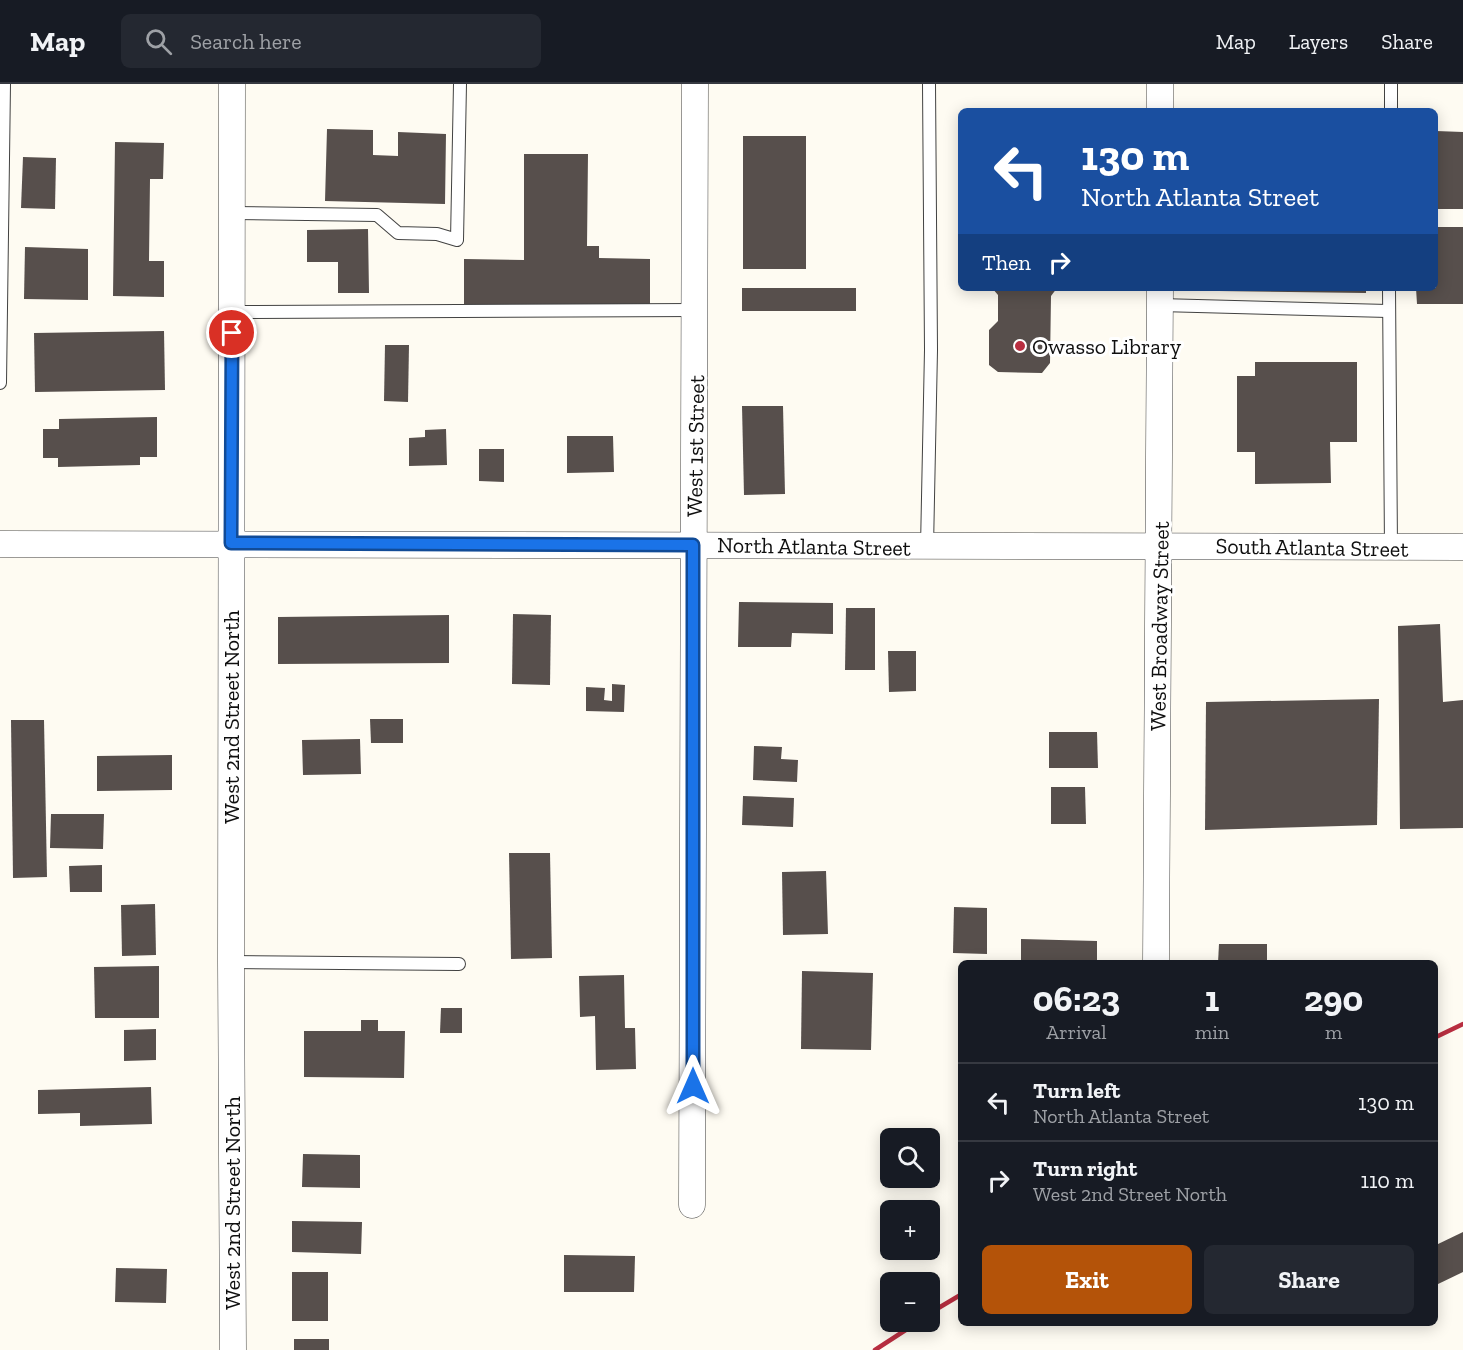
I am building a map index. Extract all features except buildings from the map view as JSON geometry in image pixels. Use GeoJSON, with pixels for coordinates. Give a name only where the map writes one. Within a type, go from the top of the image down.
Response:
{"type":"FeatureCollection","features":[{"type":"Feature","properties":{"kind":"street","name":"West 2nd Street North"},"geometry":{"type":"LineString","coordinates":[[232,84],[233,1350]]}},
{"type":"Feature","properties":{"kind":"street","name":"West 1st Street"},"geometry":{"type":"LineString","coordinates":[[692,1205],[695,84]]}},
{"type":"Feature","properties":{"kind":"street"},"geometry":{"type":"LineString","coordinates":[[1160,84],[1160,108]]}},
{"type":"Feature","properties":{"kind":"street","name":"West Broadway Street"},"geometry":{"type":"LineString","coordinates":[[1156,960],[1161,545],[1160,297]]}},
{"type":"Feature","properties":{"kind":"street","name":"North Atlanta Street"},"geometry":{"type":"LineString","coordinates":[[0,543],[927,547],[1161,545]]}},
{"type":"Feature","properties":{"kind":"street","name":"South Atlanta Street"},"geometry":{"type":"LineString","coordinates":[[1161,545],[1463,547]]}},
{"type":"Feature","properties":{"kind":"lane"},"geometry":{"type":"LineString","coordinates":[[0,383],[4,84]]}},
{"type":"Feature","properties":{"kind":"lane"},"geometry":{"type":"LineString","coordinates":[[232,213],[377,215],[398,233],[437,234],[457,240],[460,84]]}},
{"type":"Feature","properties":{"kind":"lane"},"geometry":{"type":"LineString","coordinates":[[927,547],[931,350],[929,84]]}},
{"type":"Feature","properties":{"kind":"lane"},"geometry":{"type":"LineString","coordinates":[[1391,84],[1391,108]]}},
{"type":"Feature","properties":{"kind":"lane"},"geometry":{"type":"LineString","coordinates":[[1389,291],[1391,548]]}},
{"type":"Feature","properties":{"kind":"lane"},"geometry":{"type":"LineString","coordinates":[[1160,297],[1388,311]]}},
{"type":"Feature","properties":{"kind":"lane"},"geometry":{"type":"LineString","coordinates":[[232,312],[696,310]]}},
{"type":"Feature","properties":{"kind":"lane"},"geometry":{"type":"LineString","coordinates":[[231,962],[459,964]]}},
{"type":"Feature","properties":{"kind":"railway"},"geometry":{"type":"LineString","coordinates":[[1438,1036],[1463,1024]]}},
{"type":"Feature","properties":{"kind":"railway"},"geometry":{"type":"LineString","coordinates":[[940,1307],[958,1296]]}},
{"type":"Feature","properties":{"kind":"railway"},"geometry":{"type":"LineString","coordinates":[[875,1350],[903,1332]]}},
{"type":"Feature","properties":{"kind":"place","name":"Owasso Library"},"geometry":{"type":"Point","coordinates":[1020,346]}},
{"type":"Feature","properties":{"kind":"route"},"geometry":{"type":"LineString","coordinates":[[232,333],[231,543],[693,545],[693,1086]]}}]}
